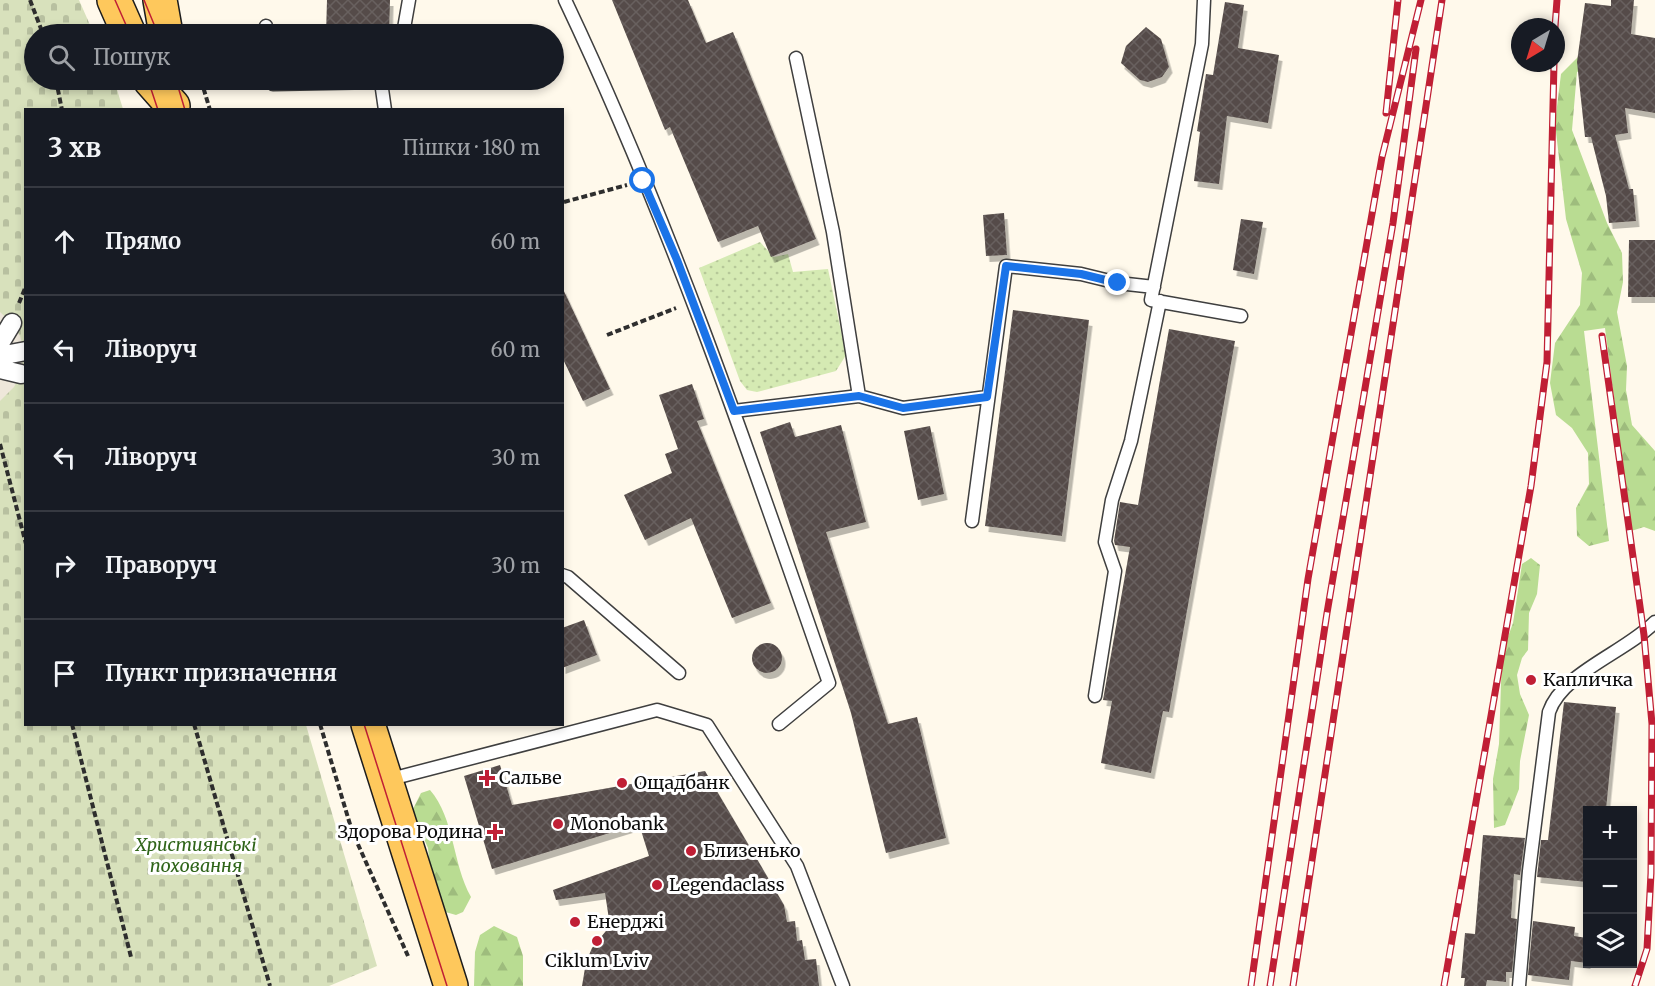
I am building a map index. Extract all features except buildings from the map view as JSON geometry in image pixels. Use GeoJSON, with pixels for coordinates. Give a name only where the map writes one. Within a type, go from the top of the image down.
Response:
{"type":"FeatureCollection","features":[{"type":"Feature","properties":{"kind":"main road"},"geometry":{"type":"LineString","coordinates":[[114,0],[125,24]]}},
{"type":"Feature","properties":{"kind":"main road"},"geometry":{"type":"LineString","coordinates":[[160,0],[164,24]]}},
{"type":"Feature","properties":{"kind":"main road"},"geometry":{"type":"LineString","coordinates":[[369,726],[452,986]]}},
{"type":"Feature","properties":{"kind":"street"},"geometry":{"type":"LineString","coordinates":[[0,343],[12,323]]}},
{"type":"Feature","properties":{"kind":"street"},"geometry":{"type":"LineString","coordinates":[[0,356],[24,351]]}},
{"type":"Feature","properties":{"kind":"street"},"geometry":{"type":"LineString","coordinates":[[0,369],[21,374]]}},
{"type":"Feature","properties":{"kind":"lane"},"geometry":{"type":"LineString","coordinates":[[405,24],[409,0]]}},
{"type":"Feature","properties":{"kind":"lane"},"geometry":{"type":"LineString","coordinates":[[565,0],[693,301],[829,683],[779,724]]}},
{"type":"Feature","properties":{"kind":"lane"},"geometry":{"type":"LineString","coordinates":[[1204,0],[1202,44],[1151,300],[1241,316]]}},
{"type":"Feature","properties":{"kind":"lane"},"geometry":{"type":"LineString","coordinates":[[796,58],[833,232],[859,396]]}},
{"type":"Feature","properties":{"kind":"lane"},"geometry":{"type":"LineString","coordinates":[[383,90],[385,108]]}},
{"type":"Feature","properties":{"kind":"lane"},"geometry":{"type":"LineString","coordinates":[[972,521],[1006,266],[1081,274],[1118,283],[1154,287]]}},
{"type":"Feature","properties":{"kind":"lane"},"geometry":{"type":"LineString","coordinates":[[1095,696],[1115,571],[1106,542],[1112,500],[1131,441],[1160,301]]}},
{"type":"Feature","properties":{"kind":"lane"},"geometry":{"type":"LineString","coordinates":[[734,411],[859,396],[903,408],[987,397]]}},
{"type":"Feature","properties":{"kind":"lane"},"geometry":{"type":"LineString","coordinates":[[564,575],[568,576],[679,673]]}},
{"type":"Feature","properties":{"kind":"lane"},"geometry":{"type":"LineString","coordinates":[[1519,986],[1529,871],[1549,712],[1553,700],[1578,677],[1644,635],[1655,622]]}},
{"type":"Feature","properties":{"kind":"lane"},"geometry":{"type":"LineString","coordinates":[[386,781],[657,710],[707,725],[797,866],[843,986]]}},
{"type":"Feature","properties":{"kind":"path"},"geometry":{"type":"LineString","coordinates":[[30,0],[39,24]]}},
{"type":"Feature","properties":{"kind":"path"},"geometry":{"type":"LineString","coordinates":[[58,90],[62,108]]}},
{"type":"Feature","properties":{"kind":"path"},"geometry":{"type":"LineString","coordinates":[[204,90],[209,108]]}},
{"type":"Feature","properties":{"kind":"path"},"geometry":{"type":"LineString","coordinates":[[564,202],[643,181]]}},
{"type":"Feature","properties":{"kind":"path"},"geometry":{"type":"LineString","coordinates":[[607,336],[693,301]]}},
{"type":"Feature","properties":{"kind":"path"},"geometry":{"type":"LineString","coordinates":[[0,444],[24,536]]}},
{"type":"Feature","properties":{"kind":"path"},"geometry":{"type":"LineString","coordinates":[[73,726],[131,957]]}},
{"type":"Feature","properties":{"kind":"path"},"geometry":{"type":"LineString","coordinates":[[195,726],[270,986]]}},
{"type":"Feature","properties":{"kind":"path"},"geometry":{"type":"LineString","coordinates":[[322,726],[351,831],[412,965]]}},
{"type":"Feature","properties":{"kind":"green space","name":"Християнські поховання"},"geometry":{"type":"Polygon","coordinates":[[[0,0],[79,0],[90,24],[24,24],[24,90],[117,90],[123,108],[24,108],[24,726],[306,726],[377,966],[329,986],[0,986],[0,0]]]}},
{"type":"Feature","properties":{"kind":"green space"},"geometry":{"type":"Polygon","coordinates":[[[1580,55],[1595,63],[1577,72],[1572,130],[1607,223],[1622,253],[1623,282],[1617,312],[1627,366],[1626,390],[1632,425],[1655,451],[1655,531],[1644,527],[1631,531],[1605,328],[1584,331],[1609,541],[1589,546],[1577,536],[1576,508],[1589,484],[1588,453],[1572,428],[1556,415],[1550,383],[1555,343],[1580,305],[1582,273],[1566,219],[1555,123],[1561,74],[1580,55]]]}},
{"type":"Feature","properties":{"kind":"green space"},"geometry":{"type":"Polygon","coordinates":[[[760,242],[774,257],[788,254],[793,272],[828,269],[846,355],[836,371],[757,392],[747,390],[740,381],[699,268],[760,242]]]}},
{"type":"Feature","properties":{"kind":"green space"},"geometry":{"type":"Polygon","coordinates":[[[1531,558],[1540,565],[1537,594],[1529,613],[1528,650],[1522,658],[1517,675],[1520,694],[1529,715],[1520,761],[1519,789],[1505,825],[1494,828],[1493,779],[1499,744],[1502,653],[1513,623],[1522,564],[1531,558]]]}},
{"type":"Feature","properties":{"kind":"green space"},"geometry":{"type":"Polygon","coordinates":[[[430,790],[444,814],[460,870],[471,897],[463,912],[456,915],[442,911],[432,887],[428,848],[412,811],[421,793],[430,790]]]}},
{"type":"Feature","properties":{"kind":"green space"},"geometry":{"type":"Polygon","coordinates":[[[494,926],[517,937],[523,956],[523,986],[474,986],[475,952],[480,935],[494,926]]]}},
{"type":"Feature","properties":{"kind":"shaded area"},"geometry":{"type":"Polygon","coordinates":[[[0,312],[12,323],[20,336],[24,351],[21,374],[14,387],[0,401],[0,312]]]}},
{"type":"Feature","properties":{"kind":"tram line"},"geometry":{"type":"LineString","coordinates":[[115,0],[126,24]]}},
{"type":"Feature","properties":{"kind":"tram line"},"geometry":{"type":"LineString","coordinates":[[144,0],[154,24]]}},
{"type":"Feature","properties":{"kind":"tram line"},"geometry":{"type":"LineString","coordinates":[[151,90],[157,108]]}},
{"type":"Feature","properties":{"kind":"tram line"},"geometry":{"type":"LineString","coordinates":[[179,90],[184,108]]}},
{"type":"Feature","properties":{"kind":"tram line"},"geometry":{"type":"LineString","coordinates":[[365,726],[447,986]]}},
{"type":"Feature","properties":{"kind":"railway"},"geometry":{"type":"LineString","coordinates":[[1386,113],[1398,0]]}},
{"type":"Feature","properties":{"kind":"railway"},"geometry":{"type":"LineString","coordinates":[[1251,986],[1308,579],[1382,157],[1421,0]]}},
{"type":"Feature","properties":{"kind":"railway"},"geometry":{"type":"LineString","coordinates":[[1293,986],[1442,0]]}},
{"type":"Feature","properties":{"kind":"railway"},"geometry":{"type":"LineString","coordinates":[[1556,18],[1557,0]]}},
{"type":"Feature","properties":{"kind":"railway"},"geometry":{"type":"LineString","coordinates":[[1270,986],[1327,613],[1393,223],[1416,49]]}},
{"type":"Feature","properties":{"kind":"railway"},"geometry":{"type":"LineString","coordinates":[[1444,986],[1531,486],[1547,362],[1554,72]]}},
{"type":"Feature","properties":{"kind":"railway"},"geometry":{"type":"LineString","coordinates":[[1602,336],[1644,635],[1652,724],[1651,873],[1647,949],[1635,986]]}},
{"type":"Feature","properties":{"kind":"place","name":"Капличка"},"geometry":{"type":"Point","coordinates":[1531,680]}},
{"type":"Feature","properties":{"kind":"place","name":"Сальве"},"geometry":{"type":"Point","coordinates":[487,778]}},
{"type":"Feature","properties":{"kind":"place","name":"Ощадбанк"},"geometry":{"type":"Point","coordinates":[622,783]}},
{"type":"Feature","properties":{"kind":"place","name":"Monobank"},"geometry":{"type":"Point","coordinates":[558,824]}},
{"type":"Feature","properties":{"kind":"place","name":"Здорова Родина"},"geometry":{"type":"Point","coordinates":[495,832]}},
{"type":"Feature","properties":{"kind":"place","name":"Близенько"},"geometry":{"type":"Point","coordinates":[691,851]}},
{"type":"Feature","properties":{"kind":"place","name":"Legendaclass"},"geometry":{"type":"Point","coordinates":[657,885]}},
{"type":"Feature","properties":{"kind":"place","name":"Енерджі"},"geometry":{"type":"Point","coordinates":[575,922]}},
{"type":"Feature","properties":{"kind":"place","name":"Ciklum Lviv"},"geometry":{"type":"Point","coordinates":[597,941]}},
{"type":"Feature","properties":{"kind":"route"},"geometry":{"type":"LineString","coordinates":[[643,181],[677,260],[734,411],[859,396],[903,408],[987,397],[1006,266],[1081,274],[1118,283]]}}]}
